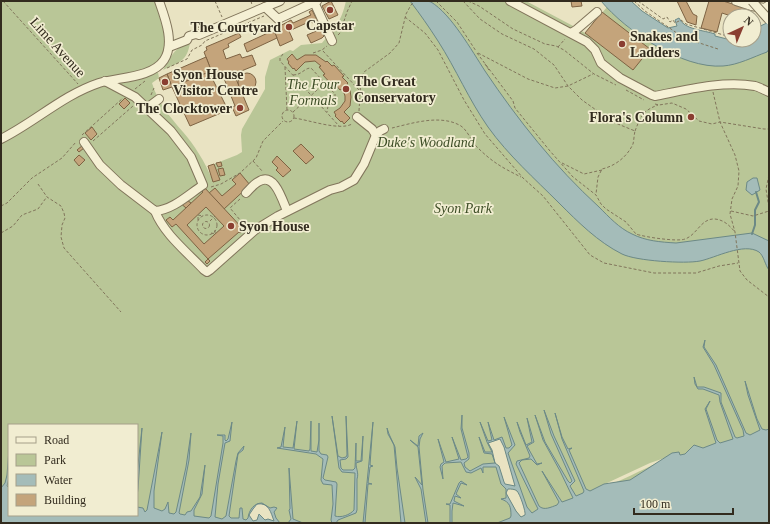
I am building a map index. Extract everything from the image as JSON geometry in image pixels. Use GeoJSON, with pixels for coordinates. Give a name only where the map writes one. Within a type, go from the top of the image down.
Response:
{"type":"FeatureCollection","features":[{"type":"Feature","properties":{"kind":"street"},"geometry":{"type":"LineString","coordinates":[[1,139],[23,127],[53,106],[83,90],[105,81],[135,76],[152,70],[162,63],[168,53],[169,47],[167,31],[159,1]]}},
{"type":"Feature","properties":{"kind":"street"},"geometry":{"type":"LineString","coordinates":[[169,47],[187,40],[189,36],[196,34],[199,35],[280,1]]}},
{"type":"Feature","properties":{"kind":"street"},"geometry":{"type":"LineString","coordinates":[[510,1],[587,42],[595,50],[601,63],[620,78],[652,95],[655,96],[713,86],[730,85],[756,86],[769,92]]}},
{"type":"Feature","properties":{"kind":"street"},"geometry":{"type":"LineString","coordinates":[[736,1],[767,7]]}},
{"type":"Feature","properties":{"kind":"street"},"geometry":{"type":"LineString","coordinates":[[265,7],[278,19],[301,4],[316,2],[332,41]]}},
{"type":"Feature","properties":{"kind":"street"},"geometry":{"type":"LineString","coordinates":[[752,4],[766,21]]}},
{"type":"Feature","properties":{"kind":"street"},"geometry":{"type":"LineString","coordinates":[[571,33],[597,12]]}},
{"type":"Feature","properties":{"kind":"street"},"geometry":{"type":"LineString","coordinates":[[105,81],[129,93],[171,131],[191,157],[203,185],[174,204],[160,211],[155,211]]}},
{"type":"Feature","properties":{"kind":"street"},"geometry":{"type":"LineString","coordinates":[[147,108],[159,99]]}},
{"type":"Feature","properties":{"kind":"street"},"geometry":{"type":"LineString","coordinates":[[357,117],[372,129],[376,135]]}},
{"type":"Feature","properties":{"kind":"street"},"geometry":{"type":"LineString","coordinates":[[85,144],[100,165],[121,185],[155,211],[159,222],[207,272],[255,230],[287,211],[354,180],[364,164],[376,135],[384,129]]}},
{"type":"Feature","properties":{"kind":"street"},"geometry":{"type":"LineString","coordinates":[[246,193],[258,182],[266,179],[269,180],[276,187],[287,211]]}},
{"type":"Feature","properties":{"kind":"path","name":"Lime Avenue"},"geometry":{"type":"LineString","coordinates":[[3,1],[83,90]]}},
{"type":"Feature","properties":{"kind":"path"},"geometry":{"type":"LineString","coordinates":[[215,1],[225,23]]}},
{"type":"Feature","properties":{"kind":"path"},"geometry":{"type":"LineString","coordinates":[[313,53],[322,50],[340,33],[352,1]]}},
{"type":"Feature","properties":{"kind":"path"},"geometry":{"type":"LineString","coordinates":[[294,118],[340,127],[348,126],[355,122],[360,104],[360,78],[364,72],[390,53],[399,43],[405,18],[411,5],[415,1]]}},
{"type":"Feature","properties":{"kind":"path"},"geometry":{"type":"LineString","coordinates":[[436,1],[443,6],[457,22],[477,53],[513,101],[515,108],[573,177],[596,195],[606,209],[626,222],[636,234],[640,236],[668,240],[685,239],[692,235],[704,222],[710,219],[721,220],[728,224],[735,232]]}},
{"type":"Feature","properties":{"kind":"path"},"geometry":{"type":"LineString","coordinates":[[463,1],[480,19],[502,34],[534,49],[554,64],[568,86],[582,100],[613,122],[635,131]]}},
{"type":"Feature","properties":{"kind":"path"},"geometry":{"type":"LineString","coordinates":[[468,1],[479,6],[513,29],[544,44],[564,50],[594,74],[616,85]]}},
{"type":"Feature","properties":{"kind":"path"},"geometry":{"type":"LineString","coordinates":[[634,1],[645,11],[684,38],[718,49]]}},
{"type":"Feature","properties":{"kind":"path"},"geometry":{"type":"LineString","coordinates":[[638,1],[663,19],[667,17],[670,22],[673,20],[675,23],[681,20],[686,24],[722,35]]}},
{"type":"Feature","properties":{"kind":"path"},"geometry":{"type":"LineString","coordinates":[[405,18],[425,33],[438,50],[464,100],[485,134],[523,178],[543,196],[590,255],[604,263],[654,273],[696,273],[718,266],[738,263]]}},
{"type":"Feature","properties":{"kind":"path"},"geometry":{"type":"LineString","coordinates":[[196,21],[200,30]]}},
{"type":"Feature","properties":{"kind":"path"},"geometry":{"type":"LineString","coordinates":[[558,47],[571,33]]}},
{"type":"Feature","properties":{"kind":"path"},"geometry":{"type":"LineString","coordinates":[[322,50],[359,90]]}},
{"type":"Feature","properties":{"kind":"path"},"geometry":{"type":"LineString","coordinates":[[477,53],[483,60],[489,70],[481,58],[477,53]]}},
{"type":"Feature","properties":{"kind":"path"},"geometry":{"type":"LineString","coordinates":[[477,53],[528,79],[555,88],[568,86],[594,74]]}},
{"type":"Feature","properties":{"kind":"path"},"geometry":{"type":"LineString","coordinates":[[283,54],[280,61],[340,127]]}},
{"type":"Feature","properties":{"kind":"path"},"geometry":{"type":"LineString","coordinates":[[285,66],[287,110]]}},
{"type":"Feature","properties":{"kind":"path"},"geometry":{"type":"LineString","coordinates":[[293,75],[300,75],[307,68],[311,68],[325,83],[336,96],[328,106],[327,113]]}},
{"type":"Feature","properties":{"kind":"path"},"geometry":{"type":"LineString","coordinates":[[292,112],[328,80]]}},
{"type":"Feature","properties":{"kind":"path"},"geometry":{"type":"LineString","coordinates":[[713,86],[714,101],[720,122],[735,155],[739,171],[738,186],[732,199],[730,214],[735,232],[740,271],[747,280],[769,297]]}},
{"type":"Feature","properties":{"kind":"path"},"geometry":{"type":"LineString","coordinates":[[622,88],[648,102]]}},
{"type":"Feature","properties":{"kind":"path"},"geometry":{"type":"LineString","coordinates":[[85,144],[139,101]]}},
{"type":"Feature","properties":{"kind":"path"},"geometry":{"type":"LineString","coordinates":[[654,103],[659,105]]}},
{"type":"Feature","properties":{"kind":"path"},"geometry":{"type":"LineString","coordinates":[[561,162],[584,174],[608,168],[622,160],[633,144],[635,131],[642,114],[659,105],[672,103],[686,109],[699,121],[712,124],[720,122],[769,129]]}},
{"type":"Feature","properties":{"kind":"path"},"geometry":{"type":"LineString","coordinates":[[287,110],[292,112],[294,118]]}},
{"type":"Feature","properties":{"kind":"path"},"geometry":{"type":"LineString","coordinates":[[283,120],[282,114],[287,110]]}},
{"type":"Feature","properties":{"kind":"path"},"geometry":{"type":"LineString","coordinates":[[283,120],[290,122],[294,118]]}},
{"type":"Feature","properties":{"kind":"path"},"geometry":{"type":"LineString","coordinates":[[203,185],[212,187],[221,184],[240,173],[256,158],[264,141],[283,120]]}},
{"type":"Feature","properties":{"kind":"path"},"geometry":{"type":"LineString","coordinates":[[384,129],[420,122],[441,120],[462,127],[490,160],[523,178]]}},
{"type":"Feature","properties":{"kind":"path"},"geometry":{"type":"LineString","coordinates":[[252,161],[269,180]]}},
{"type":"Feature","properties":{"kind":"path"},"geometry":{"type":"LineString","coordinates":[[596,195],[598,177],[602,169]]}},
{"type":"Feature","properties":{"kind":"path"},"geometry":{"type":"LineString","coordinates":[[769,174],[766,189],[769,208]]}},
{"type":"Feature","properties":{"kind":"path"},"geometry":{"type":"LineString","coordinates":[[38,184],[47,197],[61,206],[64,213],[65,218],[62,225],[61,237],[64,248],[121,312]]}},
{"type":"Feature","properties":{"kind":"path"},"geometry":{"type":"LineString","coordinates":[[246,193],[230,208],[250,232]]}},
{"type":"Feature","properties":{"kind":"path"},"geometry":{"type":"LineString","coordinates":[[1,233],[13,226],[22,215],[38,209],[47,197]]}},
{"type":"Feature","properties":{"kind":"path"},"geometry":{"type":"LineString","coordinates":[[730,211],[753,216],[769,211]]}},
{"type":"Feature","properties":{"kind":"path"},"geometry":{"type":"LineString","coordinates":[[198,215],[210,215],[214,217],[216,223],[215,234],[204,234],[200,231],[197,226],[198,215]]}},
{"type":"Feature","properties":{"kind":"path"},"geometry":{"type":"LineString","coordinates":[[198,221],[203,216]]}},
{"type":"Feature","properties":{"kind":"path"},"geometry":{"type":"LineString","coordinates":[[200,231],[204,227],[209,227],[209,222],[214,217]]}},
{"type":"Feature","properties":{"kind":"path"},"geometry":{"type":"LineString","coordinates":[[200,218],[204,222],[209,222]]}},
{"type":"Feature","properties":{"kind":"path"},"geometry":{"type":"LineString","coordinates":[[204,222],[204,227]]}},
{"type":"Feature","properties":{"kind":"path"},"geometry":{"type":"LineString","coordinates":[[211,234],[215,230]]}},
{"type":"Feature","properties":{"kind":"green space","name":"Syon Park"},"geometry":{"type":"Polygon","coordinates":[[[1,1],[155,1],[164,32],[165,49],[154,74],[158,72],[159,78],[152,83],[161,103],[196,149],[212,179],[219,177],[214,164],[242,152],[242,129],[265,89],[265,77],[270,60],[290,50],[293,51],[301,45],[322,43],[337,24],[346,1],[526,1],[585,33],[607,7],[630,29],[666,51],[767,52],[769,49],[769,442],[555,523],[65,523],[138,516],[138,424],[8,424],[8,511],[1,509],[1,1]],[[500,439],[489,443],[495,463],[499,466],[505,484],[515,486],[504,447],[500,439]],[[679,453],[650,463],[592,490],[611,484],[655,464],[680,455],[679,453]],[[507,489],[506,493],[516,511],[521,517],[525,515],[525,510],[520,495],[514,489],[507,489]],[[257,504],[249,515],[253,521],[257,520],[259,514],[265,520],[268,519],[274,521],[272,514],[265,505],[257,504]]]}},
{"type":"Feature","properties":{"kind":"green space"},"geometry":{"type":"Polygon","coordinates":[[[190,43],[187,54],[181,61],[163,70],[171,57],[180,47],[190,43]]]}},
{"type":"Feature","properties":{"kind":"water"},"geometry":{"type":"Polygon","coordinates":[[[410,1],[431,2],[446,15],[461,34],[485,71],[524,125],[552,159],[583,192],[627,232],[648,240],[676,243],[752,233],[769,241],[769,270],[761,254],[753,249],[738,250],[700,261],[672,262],[629,256],[622,254],[605,244],[573,217],[504,147],[488,127],[451,62],[410,1]]]}},
{"type":"Feature","properties":{"kind":"water"},"geometry":{"type":"Polygon","coordinates":[[[601,1],[631,1],[642,11],[668,28],[677,26],[675,20],[679,18],[685,25],[715,34],[715,36],[722,38],[722,48],[762,48],[762,25],[769,22],[769,49],[767,52],[729,65],[707,65],[673,55],[656,46],[640,36],[612,13],[601,1]]]}},
{"type":"Feature","properties":{"kind":"water"},"geometry":{"type":"Polygon","coordinates":[[[753,178],[757,178],[760,190],[752,195],[746,190],[747,182],[753,178]]]}},
{"type":"Feature","properties":{"kind":"water"},"geometry":{"type":"Polygon","coordinates":[[[705,340],[704,347],[716,365],[746,433],[750,435],[760,430],[748,395],[745,381],[757,419],[762,429],[769,429],[769,523],[497,523],[510,518],[511,510],[509,505],[501,499],[506,498],[506,493],[506,489],[501,484],[496,467],[483,467],[483,473],[481,468],[471,473],[466,472],[461,462],[445,463],[442,466],[443,479],[440,467],[444,462],[438,439],[446,462],[459,459],[452,437],[461,460],[468,457],[461,429],[462,415],[462,428],[469,453],[469,459],[464,463],[465,467],[470,471],[483,464],[495,463],[492,454],[484,453],[479,437],[485,452],[492,452],[487,442],[480,422],[488,441],[492,440],[488,422],[494,440],[502,437],[506,448],[509,448],[512,445],[504,417],[515,445],[508,453],[527,507],[532,513],[538,509],[516,464],[517,461],[529,458],[530,456],[517,422],[526,445],[532,442],[527,418],[534,442],[527,446],[537,464],[542,463],[537,465],[531,459],[522,460],[519,463],[539,506],[548,508],[557,505],[559,502],[542,471],[562,502],[573,498],[543,440],[535,415],[545,442],[570,483],[572,481],[551,434],[544,410],[554,436],[575,481],[570,486],[576,496],[584,491],[562,439],[555,413],[562,437],[568,449],[572,448],[569,450],[586,489],[590,491],[604,484],[630,480],[672,453],[679,452],[680,455],[685,454],[694,445],[703,448],[716,443],[705,409],[710,401],[706,409],[717,440],[720,443],[733,439],[720,402],[719,395],[703,389],[698,389],[695,384],[694,377],[697,387],[704,387],[721,393],[721,402],[735,437],[737,438],[744,436],[743,430],[714,365],[703,347],[705,340]],[[500,439],[488,443],[492,450],[495,463],[499,466],[505,484],[515,486],[504,447],[500,439]],[[508,489],[506,493],[516,511],[521,517],[525,515],[524,507],[517,491],[508,489]]]}},
{"type":"Feature","properties":{"kind":"water"},"geometry":{"type":"Polygon","coordinates":[[[332,416],[338,456],[342,458],[346,457],[347,455],[346,416],[348,457],[340,460],[341,468],[343,470],[353,470],[355,468],[356,443],[356,461],[361,461],[363,436],[362,461],[356,463],[358,475],[357,510],[356,513],[338,520],[336,523],[332,523],[331,520],[333,504],[332,485],[323,484],[321,480],[323,459],[316,454],[277,448],[281,447],[285,427],[283,447],[293,448],[297,421],[294,449],[309,451],[311,421],[311,451],[317,452],[319,440],[319,451],[321,454],[327,455],[328,457],[323,478],[325,480],[336,482],[337,484],[335,516],[340,517],[348,515],[354,510],[355,473],[342,472],[339,468],[332,416]]]}},
{"type":"Feature","properties":{"kind":"water"},"geometry":{"type":"Polygon","coordinates":[[[232,422],[230,441],[225,443],[218,484],[215,517],[222,519],[226,516],[238,453],[244,446],[243,450],[238,454],[229,516],[231,518],[239,518],[240,508],[242,508],[243,519],[246,520],[249,512],[257,504],[249,515],[253,521],[257,520],[259,514],[265,520],[268,519],[274,521],[267,506],[270,508],[277,508],[274,512],[280,523],[1,523],[1,488],[5,483],[8,462],[8,516],[138,516],[138,507],[143,508],[145,512],[147,510],[162,432],[154,491],[154,508],[162,511],[165,509],[168,502],[169,513],[174,514],[176,512],[186,467],[191,433],[189,460],[179,513],[185,515],[187,512],[191,511],[200,497],[205,465],[202,494],[194,510],[194,516],[209,518],[211,516],[223,436],[217,435],[225,435],[226,441],[228,439],[232,422]]]}},
{"type":"Feature","properties":{"kind":"water"},"geometry":{"type":"Polygon","coordinates":[[[373,422],[370,465],[373,466],[370,467],[368,483],[372,484],[368,484],[365,523],[363,523],[373,422]]]}},
{"type":"Feature","properties":{"kind":"water"},"geometry":{"type":"Polygon","coordinates":[[[142,428],[138,489],[138,465],[142,428]]]}},
{"type":"Feature","properties":{"kind":"water"},"geometry":{"type":"Polygon","coordinates":[[[387,428],[395,447],[405,523],[401,523],[394,445],[388,434],[387,428]]]}},
{"type":"Feature","properties":{"kind":"water"},"geometry":{"type":"Polygon","coordinates":[[[423,433],[420,439],[419,447],[428,523],[426,523],[421,489],[415,477],[422,485],[418,447],[410,440],[418,446],[419,436],[423,433]]]}},
{"type":"Feature","properties":{"kind":"water"},"geometry":{"type":"Polygon","coordinates":[[[289,468],[293,519],[303,523],[288,523],[291,519],[289,510],[289,468]]]}},
{"type":"Feature","properties":{"kind":"water"},"geometry":{"type":"Polygon","coordinates":[[[461,481],[467,485],[461,483],[456,494],[461,498],[455,496],[454,501],[464,506],[453,503],[452,523],[450,523],[450,505],[446,504],[450,504],[461,481]]]}},
{"type":"Feature","properties":{"kind":"building","name":"Capstar"},"geometry":{"type":"Polygon","coordinates":[[[331,1],[338,15],[329,19],[322,6],[331,1]]]}},
{"type":"Feature","properties":{"kind":"building"},"geometry":{"type":"Polygon","coordinates":[[[571,1],[581,1],[582,6],[572,7],[571,1]]]}},
{"type":"Feature","properties":{"kind":"building"},"geometry":{"type":"Polygon","coordinates":[[[677,1],[686,1],[693,14],[697,16],[696,25],[687,22],[677,1]]]}},
{"type":"Feature","properties":{"kind":"building"},"geometry":{"type":"Polygon","coordinates":[[[709,1],[723,1],[746,8],[722,8],[717,32],[701,28],[709,1]]]}},
{"type":"Feature","properties":{"kind":"building","name":"The Courtyard"},"geometry":{"type":"Polygon","coordinates":[[[312,10],[317,20],[312,23],[311,21],[289,31],[293,40],[280,46],[275,33],[281,28],[280,26],[291,20],[293,23],[311,15],[309,12],[312,10]]]}},
{"type":"Feature","properties":{"kind":"building","name":"Snakes and Ladders"},"geometry":{"type":"Polygon","coordinates":[[[602,12],[650,49],[633,70],[585,33],[602,12]]]}},
{"type":"Feature","properties":{"kind":"building"},"geometry":{"type":"Polygon","coordinates":[[[321,29],[324,36],[311,43],[307,35],[321,29]]]}},
{"type":"Feature","properties":{"kind":"building"},"geometry":{"type":"Polygon","coordinates":[[[270,32],[275,33],[277,38],[247,52],[244,44],[270,32]]]}},
{"type":"Feature","properties":{"kind":"building"},"geometry":{"type":"Polygon","coordinates":[[[239,33],[241,37],[228,44],[229,47],[223,50],[226,59],[240,54],[242,58],[252,55],[256,65],[234,74],[249,110],[236,116],[232,107],[235,106],[223,76],[220,78],[216,68],[211,70],[204,52],[207,50],[206,47],[239,33]]]}},
{"type":"Feature","properties":{"kind":"building","name":"The Great Conservatory"},"geometry":{"type":"Polygon","coordinates":[[[292,54],[297,60],[305,55],[316,55],[326,62],[327,61],[332,66],[334,65],[344,76],[342,77],[348,83],[351,97],[350,106],[344,112],[350,118],[344,124],[335,116],[336,115],[334,112],[340,108],[345,101],[343,90],[340,90],[335,84],[333,86],[323,75],[325,74],[319,67],[321,66],[315,61],[305,62],[296,71],[294,68],[293,69],[288,63],[289,62],[287,59],[292,54]]]}},
{"type":"Feature","properties":{"kind":"building"},"geometry":{"type":"Polygon","coordinates":[[[206,57],[211,70],[209,72],[172,87],[167,74],[206,57]]]}},
{"type":"Feature","properties":{"kind":"building"},"geometry":{"type":"Polygon","coordinates":[[[209,72],[228,110],[190,126],[172,87],[209,72]]]}},
{"type":"Feature","properties":{"kind":"building"},"geometry":{"type":"Polygon","coordinates":[[[247,73],[251,74],[255,78],[255,86],[251,90],[247,91],[243,90],[239,86],[238,82],[239,78],[243,74],[247,73]]]}},
{"type":"Feature","properties":{"kind":"building","name":"Syon House Visitor Centre"},"geometry":{"type":"Polygon","coordinates":[[[167,74],[172,87],[163,90],[159,78],[167,74]]]}},
{"type":"Feature","properties":{"kind":"building"},"geometry":{"type":"Polygon","coordinates":[[[125,98],[130,103],[124,109],[119,104],[125,98]]]}},
{"type":"Feature","properties":{"kind":"building"},"geometry":{"type":"Polygon","coordinates":[[[92,127],[97,134],[91,140],[85,133],[92,127]]]}},
{"type":"Feature","properties":{"kind":"building"},"geometry":{"type":"Polygon","coordinates":[[[301,144],[314,157],[306,164],[293,151],[301,144]]]}},
{"type":"Feature","properties":{"kind":"building"},"geometry":{"type":"Polygon","coordinates":[[[83,145],[84,148],[79,152],[77,150],[83,145]]]}},
{"type":"Feature","properties":{"kind":"building"},"geometry":{"type":"Polygon","coordinates":[[[79,155],[85,160],[79,166],[74,160],[79,155]]]}},
{"type":"Feature","properties":{"kind":"building"},"geometry":{"type":"Polygon","coordinates":[[[277,156],[291,170],[283,177],[276,170],[278,168],[272,162],[277,156]]]}},
{"type":"Feature","properties":{"kind":"building"},"geometry":{"type":"Polygon","coordinates":[[[221,162],[222,166],[218,167],[216,163],[221,162]]]}},
{"type":"Feature","properties":{"kind":"building"},"geometry":{"type":"Polygon","coordinates":[[[214,164],[220,180],[213,182],[208,166],[214,164]]]}},
{"type":"Feature","properties":{"kind":"building"},"geometry":{"type":"Polygon","coordinates":[[[223,168],[225,175],[220,176],[218,169],[223,168]]]}},
{"type":"Feature","properties":{"kind":"building"},"geometry":{"type":"Polygon","coordinates":[[[240,173],[250,185],[224,209],[209,193],[215,188],[222,196],[236,184],[232,180],[240,173]]]}},
{"type":"Feature","properties":{"kind":"building","name":"Syon House"},"geometry":{"type":"Polygon","coordinates":[[[204,187],[244,230],[240,233],[239,232],[208,259],[176,224],[172,227],[166,220],[170,217],[173,220],[203,192],[201,190],[204,187]],[[206,207],[187,225],[204,244],[224,226],[206,207]]]}},
{"type":"Feature","properties":{"kind":"building"},"geometry":{"type":"Polygon","coordinates":[[[184,198],[191,203],[186,208],[179,202],[184,198]]]}},
{"type":"Feature","properties":{"kind":"building"},"geometry":{"type":"Polygon","coordinates":[[[208,259],[210,261],[207,264],[205,262],[208,259]]]}},
{"type":"Feature","properties":{"kind":"waterway"},"geometry":{"type":"LineString","coordinates":[[752,234],[755,225],[755,210],[759,202],[756,192]]}},
{"type":"Feature","properties":{"kind":"place","name":"Capstar"},"geometry":{"type":"Point","coordinates":[330,10]}},
{"type":"Feature","properties":{"kind":"place","name":"The Courtyard"},"geometry":{"type":"Point","coordinates":[289,27]}},
{"type":"Feature","properties":{"kind":"place","name":"Snakes and Ladders"},"geometry":{"type":"Point","coordinates":[622,44]}},
{"type":"Feature","properties":{"kind":"place","name":"Syon House Visitor Centre"},"geometry":{"type":"Point","coordinates":[165,82]}},
{"type":"Feature","properties":{"kind":"place","name":"The Great Conservatory"},"geometry":{"type":"Point","coordinates":[346,89]}},
{"type":"Feature","properties":{"kind":"place","name":"The Clocktower"},"geometry":{"type":"Point","coordinates":[240,108]}},
{"type":"Feature","properties":{"kind":"place","name":"Flora's Column"},"geometry":{"type":"Point","coordinates":[691,117]}},
{"type":"Feature","properties":{"kind":"place","name":"Syon House"},"geometry":{"type":"Point","coordinates":[231,226]}},
{"type":"Feature","properties":{"kind":"park label","name":"The Four Formals"},"geometry":{"type":"Point","coordinates":[313,92]}},
{"type":"Feature","properties":{"kind":"park label","name":"Duke's Woodland"},"geometry":{"type":"Point","coordinates":[426,142]}}]}
